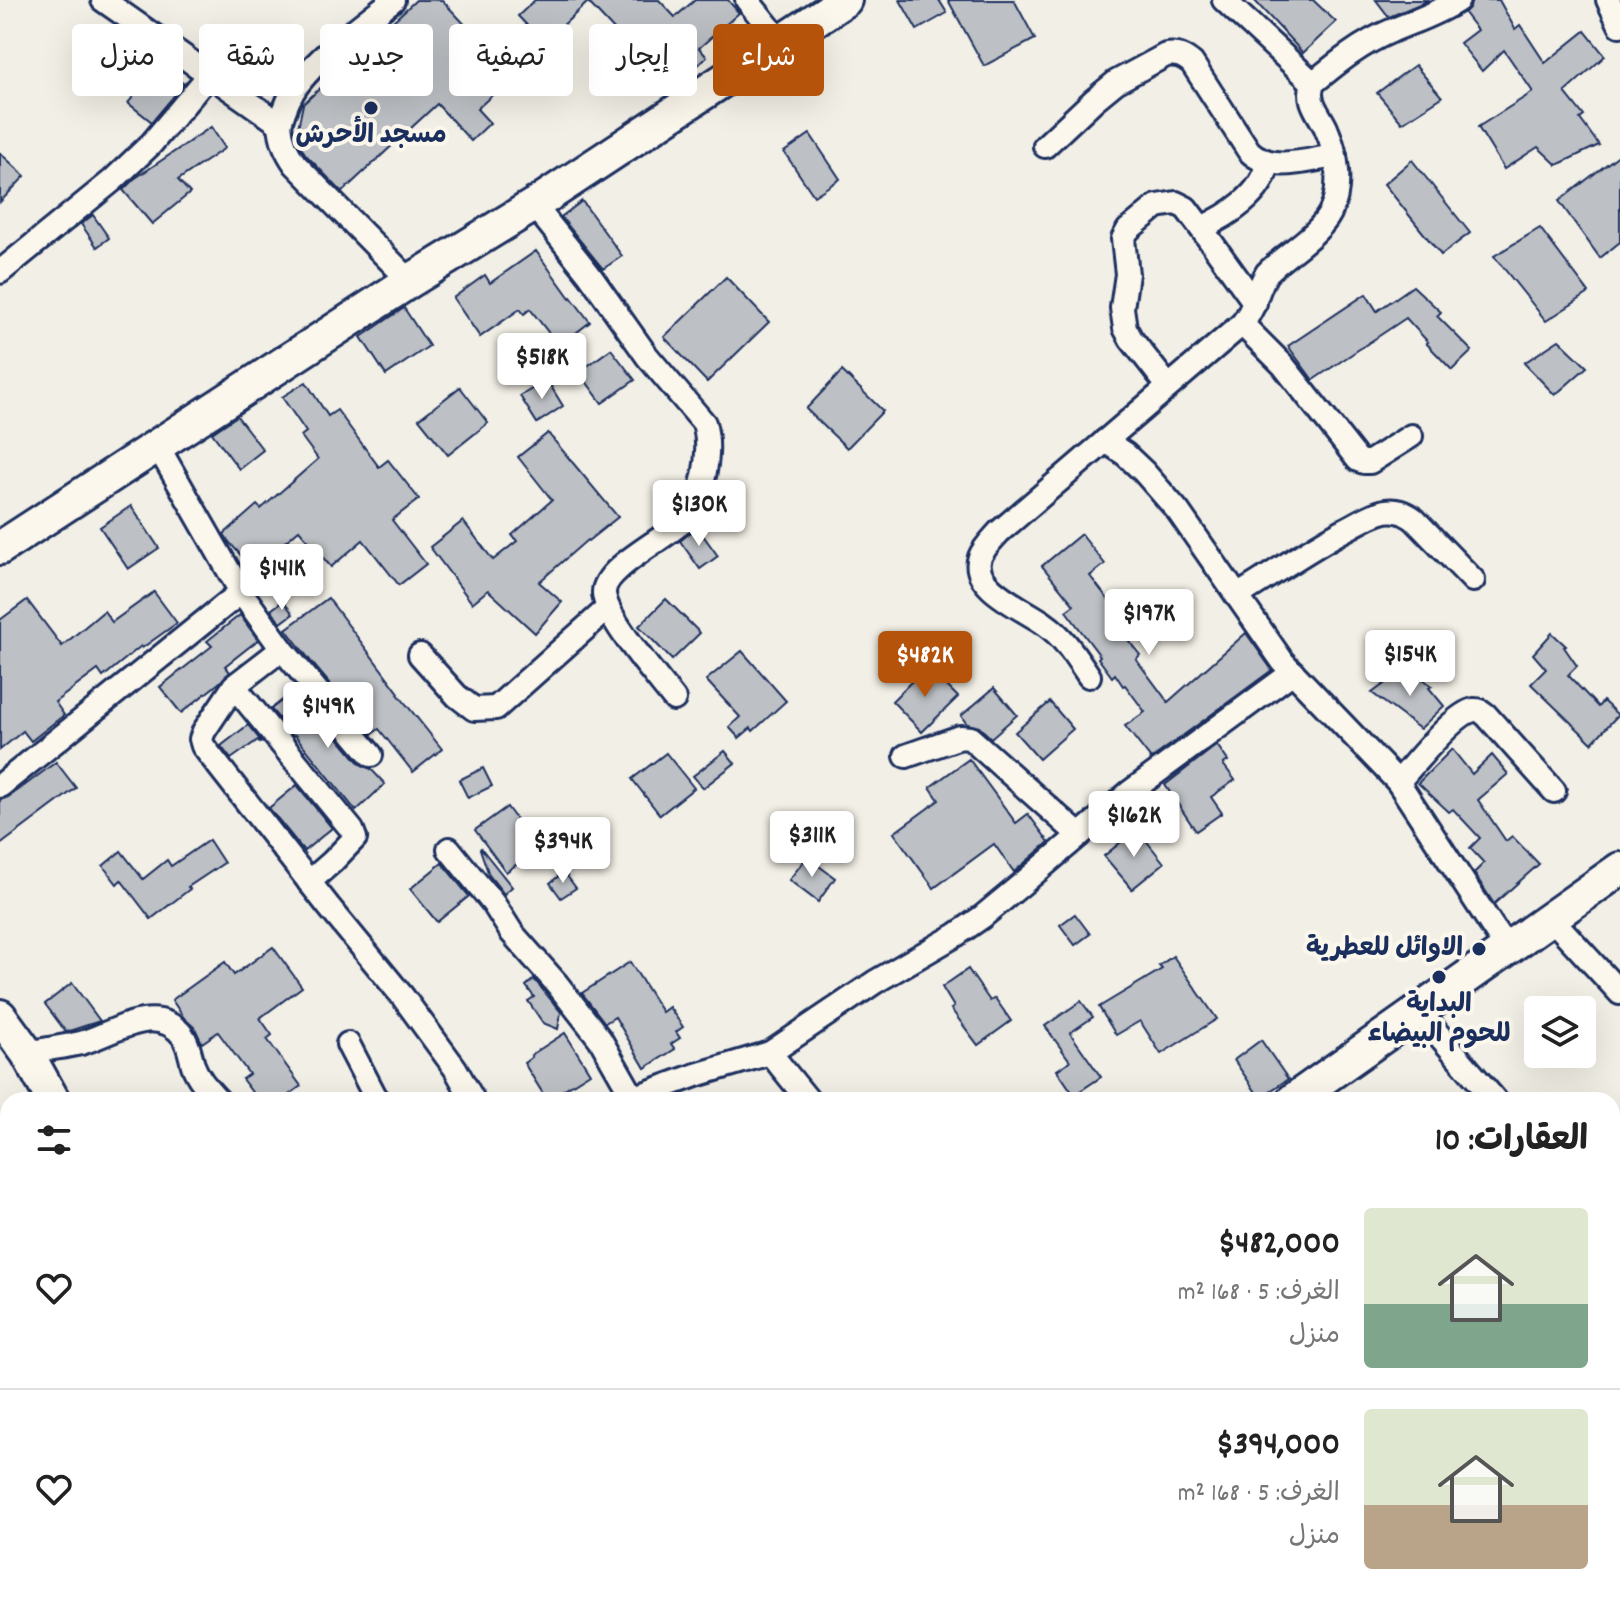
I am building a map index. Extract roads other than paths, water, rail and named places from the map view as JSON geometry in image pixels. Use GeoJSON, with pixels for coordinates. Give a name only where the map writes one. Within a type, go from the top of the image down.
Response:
{"type":"FeatureCollection","features":[{"type":"Feature","properties":{"kind":"street"},"geometry":{"type":"LineString","coordinates":[[103,0],[199,66]]}},
{"type":"Feature","properties":{"kind":"street"},"geometry":{"type":"LineString","coordinates":[[393,0],[345,39],[298,84],[280,124],[285,149],[295,164],[410,281]]}},
{"type":"Feature","properties":{"kind":"street"},"geometry":{"type":"LineString","coordinates":[[747,0],[766,24]]}},
{"type":"Feature","properties":{"kind":"street"},"geometry":{"type":"LineString","coordinates":[[808,24],[845,0]]}},
{"type":"Feature","properties":{"kind":"street"},"geometry":{"type":"LineString","coordinates":[[1224,0],[1313,83]]}},
{"type":"Feature","properties":{"kind":"street"},"geometry":{"type":"LineString","coordinates":[[1089,676],[1052,630],[1005,598],[981,577],[979,563],[987,545],[1242,324],[1252,311],[1267,273],[1316,229],[1330,212],[1337,189],[1335,156],[1326,128],[1310,98],[1313,83],[1367,43],[1431,16],[1458,0]]}},
{"type":"Feature","properties":{"kind":"street"},"geometry":{"type":"LineString","coordinates":[[1608,0],[1620,25]]}},
{"type":"Feature","properties":{"kind":"street"},"geometry":{"type":"LineString","coordinates":[[1045,146],[1116,82],[1166,55],[1175,54],[1192,63],[1249,151],[1261,161],[1291,163],[1335,156]]}},
{"type":"Feature","properties":{"kind":"street"},"geometry":{"type":"LineString","coordinates":[[0,272],[113,180],[151,144],[199,87]]}},
{"type":"Feature","properties":{"kind":"street"},"geometry":{"type":"LineString","coordinates":[[0,548],[713,87]]}},
{"type":"Feature","properties":{"kind":"street"},"geometry":{"type":"LineString","coordinates":[[241,96],[280,124]]}},
{"type":"Feature","properties":{"kind":"street"},"geometry":{"type":"LineString","coordinates":[[1201,228],[1215,222],[1255,191],[1266,174],[1268,163]]}},
{"type":"Feature","properties":{"kind":"street"},"geometry":{"type":"LineString","coordinates":[[1168,386],[1125,328],[1122,308],[1127,274],[1123,239],[1128,230],[1157,206],[1176,203],[1186,208],[1255,303]]}},
{"type":"Feature","properties":{"kind":"street"},"geometry":{"type":"LineString","coordinates":[[534,205],[589,274],[647,356],[704,423],[708,452],[696,500],[689,514],[682,523],[631,557],[607,581],[603,591],[607,609],[626,638],[674,699]]}},
{"type":"Feature","properties":{"kind":"street"},"geometry":{"type":"LineString","coordinates":[[1242,324],[1283,365],[1358,460],[1370,462],[1411,436]]}},
{"type":"Feature","properties":{"kind":"street"},"geometry":{"type":"LineString","coordinates":[[1105,441],[1144,472],[1178,511],[1264,637],[1293,672],[1398,782],[1507,949]]}},
{"type":"Feature","properties":{"kind":"street"},"geometry":{"type":"LineString","coordinates":[[157,445],[241,592],[282,649],[371,755]]}},
{"type":"Feature","properties":{"kind":"street"},"geometry":{"type":"LineString","coordinates":[[1237,596],[1337,534],[1386,511],[1397,511],[1414,519],[1473,580]]}},
{"type":"Feature","properties":{"kind":"street"},"geometry":{"type":"LineString","coordinates":[[0,786],[241,592]]}},
{"type":"Feature","properties":{"kind":"street"},"geometry":{"type":"LineString","coordinates":[[420,655],[457,696],[474,709],[496,708],[607,609]]}},
{"type":"Feature","properties":{"kind":"street"},"geometry":{"type":"LineString","coordinates":[[282,649],[234,686],[204,731],[201,739],[203,746],[412,1009],[468,1092]]}},
{"type":"Feature","properties":{"kind":"street"},"geometry":{"type":"LineString","coordinates":[[649,1092],[770,1053],[875,982],[929,952],[982,917],[1130,792],[1293,672]]}},
{"type":"Feature","properties":{"kind":"street"},"geometry":{"type":"LineString","coordinates":[[234,686],[352,830],[355,838],[309,882]]}},
{"type":"Feature","properties":{"kind":"street"},"geometry":{"type":"LineString","coordinates":[[1398,782],[1448,727],[1474,710],[1486,715],[1554,791]]}},
{"type":"Feature","properties":{"kind":"street"},"geometry":{"type":"LineString","coordinates":[[906,756],[953,739],[970,738],[1079,835]]}},
{"type":"Feature","properties":{"kind":"street"},"geometry":{"type":"LineString","coordinates":[[449,849],[493,903],[512,933],[541,964],[600,1039],[626,1092]]}},
{"type":"Feature","properties":{"kind":"street"},"geometry":{"type":"LineString","coordinates":[[1304,1092],[1620,869]]}},
{"type":"Feature","properties":{"kind":"street"},"geometry":{"type":"LineString","coordinates":[[1551,918],[1620,993]]}},
{"type":"Feature","properties":{"kind":"street"},"geometry":{"type":"LineString","coordinates":[[1418,1011],[1488,1092]]}},
{"type":"Feature","properties":{"kind":"street"},"geometry":{"type":"LineString","coordinates":[[0,1016],[27,1053],[49,1092]]}},
{"type":"Feature","properties":{"kind":"street"},"geometry":{"type":"LineString","coordinates":[[27,1053],[82,1042],[143,1020],[164,1022],[183,1037],[197,1074],[212,1092]]}},
{"type":"Feature","properties":{"kind":"street"},"geometry":{"type":"LineString","coordinates":[[348,1044],[373,1092]]}},
{"type":"Feature","properties":{"kind":"street"},"geometry":{"type":"LineString","coordinates":[[770,1053],[802,1092]]}},
{"type":"Feature","properties":{"kind":"place","name":"مسجد الأحرش"},"geometry":{"type":"Point","coordinates":[371,108]}},
{"type":"Feature","properties":{"kind":"place","name":"الاوائل للعطرية"},"geometry":{"type":"Point","coordinates":[1479,949]}},
{"type":"Feature","properties":{"kind":"place","name":"البداية للحوم البيضاء"},"geometry":{"type":"Point","coordinates":[1439,977]}}]}
